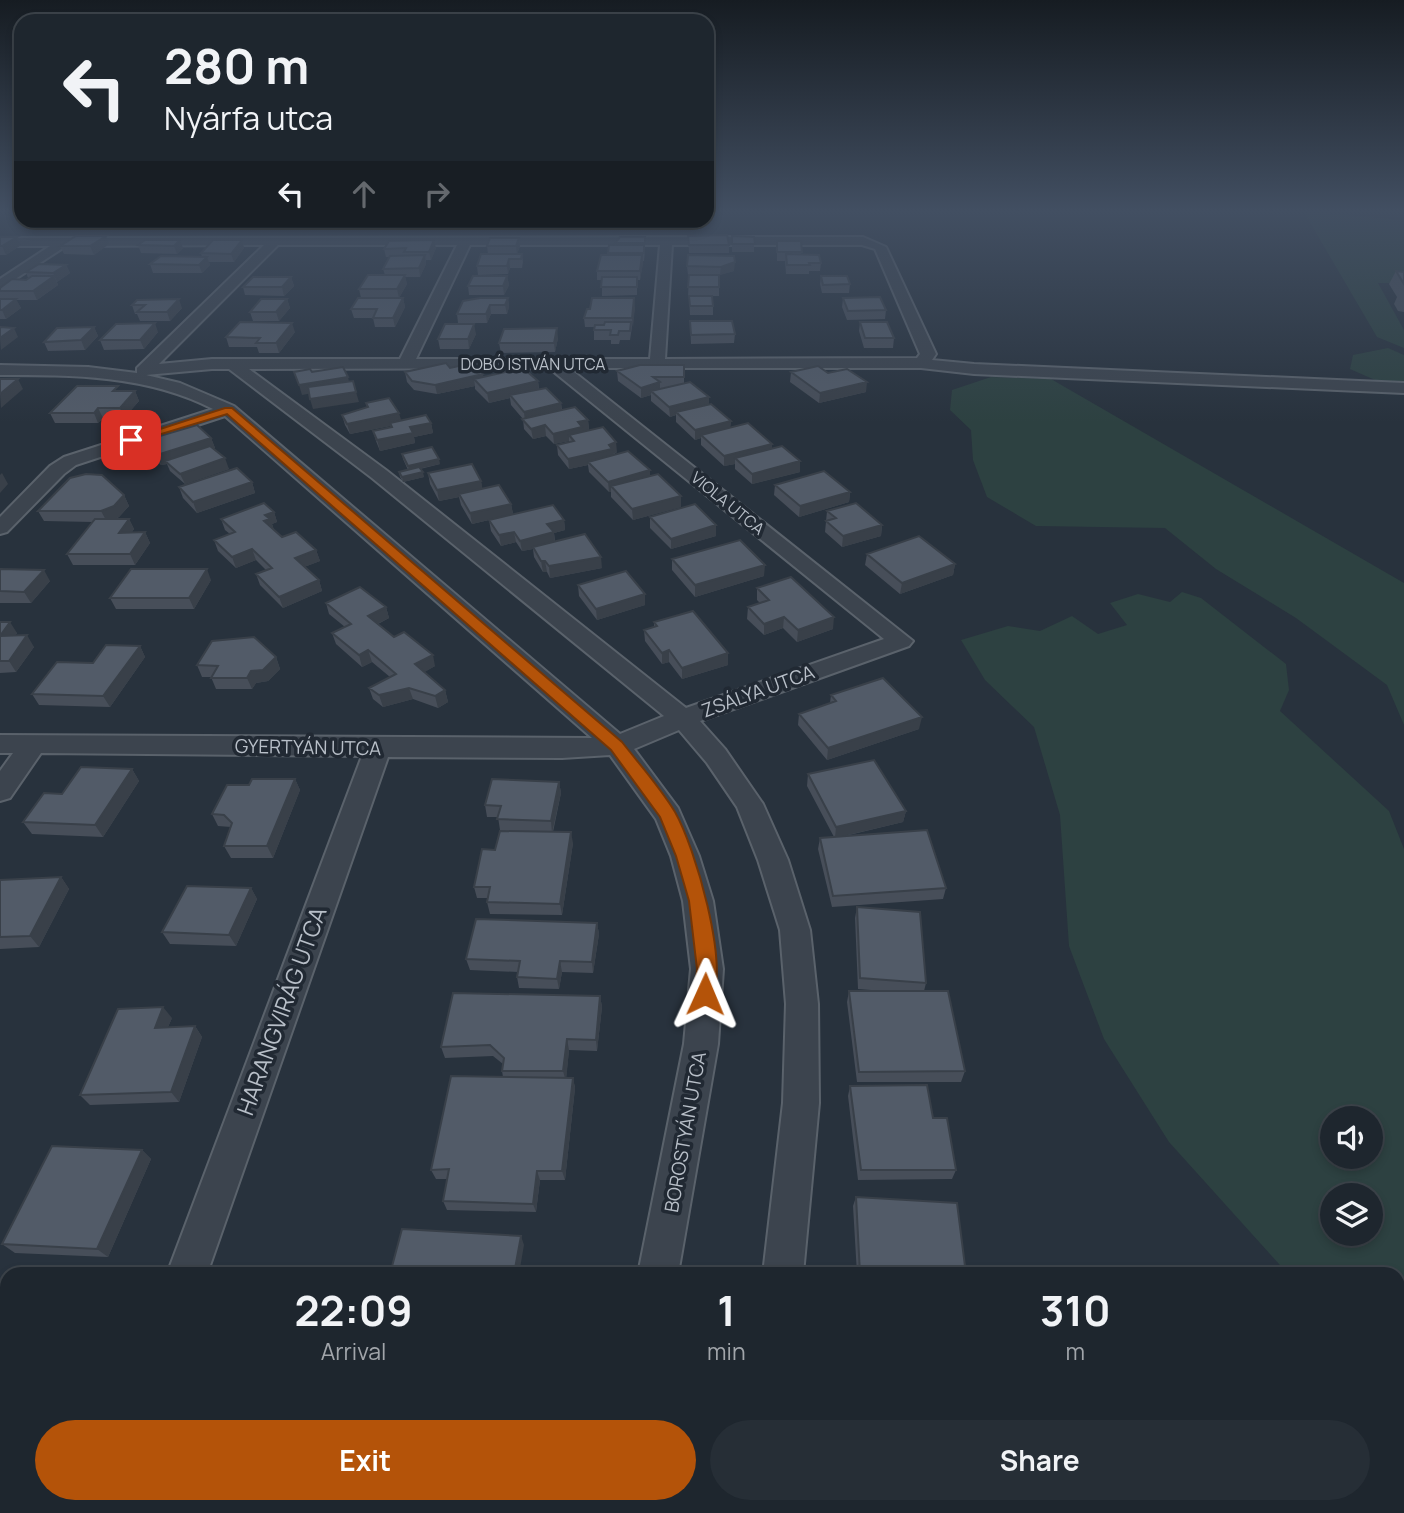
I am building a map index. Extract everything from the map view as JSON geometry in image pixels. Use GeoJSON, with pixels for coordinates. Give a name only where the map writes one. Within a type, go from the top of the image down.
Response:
{"type":"FeatureCollection","features":[{"type":"Feature","properties":{"kind":"street"},"geometry":{"type":"LineString","coordinates":[[139,374],[235,281]]}},
{"type":"Feature","properties":{"kind":"street"},"geometry":{"type":"LineString","coordinates":[[406,363],[446,281]]}},
{"type":"Feature","properties":{"kind":"street"},"geometry":{"type":"LineString","coordinates":[[657,364],[663,281]]}},
{"type":"Feature","properties":{"kind":"street"},"geometry":{"type":"LineString","coordinates":[[896,281],[928,354],[921,363]]}},
{"type":"Feature","properties":{"kind":"street","name":"DOBÓ ISTVÁN UTCA"},"geometry":{"type":"LineString","coordinates":[[0,370],[139,374],[190,364],[921,363],[974,369],[1404,388]]}},
{"type":"Feature","properties":{"kind":"street"},"geometry":{"type":"LineString","coordinates":[[233,364],[379,474],[683,718],[716,756],[749,804],[773,860],[795,930],[802,1004],[801,1103],[784,1267]]}},
{"type":"Feature","properties":{"kind":"street","name":"VIOLA UTCA"},"geometry":{"type":"LineString","coordinates":[[555,365],[901,640]]}},
{"type":"Feature","properties":{"kind":"street","name":"BOROSTYÁN UTCA"},"geometry":{"type":"LineString","coordinates":[[139,374],[206,397],[228,410],[617,746],[668,815],[685,856],[698,901],[707,969],[701,1044],[659,1267]]}},
{"type":"Feature","properties":{"kind":"street"},"geometry":{"type":"LineString","coordinates":[[0,528],[57,470],[70,461],[228,410]]}},
{"type":"Feature","properties":{"kind":"street","name":"ZSÁLYA UTCA"},"geometry":{"type":"LineString","coordinates":[[617,746],[683,718],[901,640]]}},
{"type":"Feature","properties":{"kind":"street","name":"GYERTYÁN UTCA"},"geometry":{"type":"LineString","coordinates":[[0,744],[562,749],[617,746]]}},
{"type":"Feature","properties":{"kind":"street"},"geometry":{"type":"LineString","coordinates":[[0,791],[34,744]]}},
{"type":"Feature","properties":{"kind":"street","name":"HARANGVIRÁG UTCA"},"geometry":{"type":"LineString","coordinates":[[190,1267],[378,747]]}},
{"type":"Feature","properties":{"kind":"green space"},"geometry":{"type":"Polygon","coordinates":[[[1344,281],[1404,281],[1404,283],[1378,283],[1404,330],[1404,348],[1377,337],[1344,281]]]}},
{"type":"Feature","properties":{"kind":"green space"},"geometry":{"type":"Polygon","coordinates":[[[1388,348],[1404,355],[1404,382],[1375,380],[1350,369],[1353,355],[1388,348]]]}},
{"type":"Feature","properties":{"kind":"green space"},"geometry":{"type":"Polygon","coordinates":[[[991,377],[1051,379],[1404,583],[1404,725],[1387,685],[1296,618],[1216,569],[1165,528],[1036,526],[987,497],[973,460],[971,430],[950,410],[952,390],[991,377]]]}},
{"type":"Feature","properties":{"kind":"green space"},"geometry":{"type":"Polygon","coordinates":[[[1182,592],[1201,598],[1286,664],[1289,690],[1280,711],[1389,811],[1404,849],[1404,1267],[1282,1267],[1169,1142],[1104,1039],[1069,946],[1060,815],[1034,727],[985,680],[961,640],[1008,626],[1040,631],[1072,616],[1098,634],[1127,625],[1110,603],[1138,594],[1170,602],[1182,592]]]}},
{"type":"Feature","properties":{"kind":"building"},"geometry":{"type":"Polygon","coordinates":[[[10,281],[48,281],[33,291],[0,291],[10,281]]]}},
{"type":"Feature","properties":{"kind":"building"},"geometry":{"type":"Polygon","coordinates":[[[249,281],[288,281],[282,287],[243,287],[249,281]]]}},
{"type":"Feature","properties":{"kind":"building"},"geometry":{"type":"Polygon","coordinates":[[[364,281],[402,281],[397,289],[359,289],[364,281]]]}},
{"type":"Feature","properties":{"kind":"building"},"geometry":{"type":"Polygon","coordinates":[[[471,281],[505,281],[503,286],[468,286],[471,281]]]}},
{"type":"Feature","properties":{"kind":"building"},"geometry":{"type":"Polygon","coordinates":[[[602,281],[637,281],[637,287],[601,287],[602,281]]]}},
{"type":"Feature","properties":{"kind":"building"},"geometry":{"type":"Polygon","coordinates":[[[689,281],[719,281],[719,287],[688,287],[689,281]]]}},
{"type":"Feature","properties":{"kind":"building"},"geometry":{"type":"Polygon","coordinates":[[[822,281],[849,281],[850,284],[823,285],[822,281]]]}},
{"type":"Feature","properties":{"kind":"building"},"geometry":{"type":"Polygon","coordinates":[[[689,296],[712,296],[713,306],[690,306],[689,296]]]}},
{"type":"Feature","properties":{"kind":"building"},"geometry":{"type":"Polygon","coordinates":[[[880,297],[886,310],[848,311],[843,298],[880,297]]]}},
{"type":"Feature","properties":{"kind":"building"},"geometry":{"type":"Polygon","coordinates":[[[358,298],[403,298],[393,318],[373,318],[377,309],[351,309],[358,298]]]}},
{"type":"Feature","properties":{"kind":"building"},"geometry":{"type":"Polygon","coordinates":[[[508,298],[505,305],[490,305],[486,314],[457,314],[463,301],[508,298]]]}},
{"type":"Feature","properties":{"kind":"building"},"geometry":{"type":"Polygon","coordinates":[[[592,298],[634,298],[632,318],[584,318],[587,309],[590,309],[592,298]]]}},
{"type":"Feature","properties":{"kind":"building"},"geometry":{"type":"Polygon","coordinates":[[[0,299],[16,299],[0,310],[0,299]]]}},
{"type":"Feature","properties":{"kind":"building"},"geometry":{"type":"Polygon","coordinates":[[[179,299],[167,312],[137,312],[145,305],[132,305],[137,300],[179,299]]]}},
{"type":"Feature","properties":{"kind":"building"},"geometry":{"type":"Polygon","coordinates":[[[261,299],[287,299],[276,312],[250,312],[261,299]]]}},
{"type":"Feature","properties":{"kind":"building"},"geometry":{"type":"Polygon","coordinates":[[[690,321],[732,321],[735,334],[691,335],[690,321]]]}},
{"type":"Feature","properties":{"kind":"building"},"geometry":{"type":"Polygon","coordinates":[[[240,322],[292,323],[276,343],[256,343],[260,338],[226,337],[240,322]]]}},
{"type":"Feature","properties":{"kind":"building"},"geometry":{"type":"Polygon","coordinates":[[[605,322],[631,322],[630,331],[619,331],[618,335],[610,335],[611,330],[594,330],[595,325],[604,325],[605,322]]]}},
{"type":"Feature","properties":{"kind":"building"},"geometry":{"type":"Polygon","coordinates":[[[860,322],[887,322],[894,338],[865,338],[860,322]]]}},
{"type":"Feature","properties":{"kind":"building"},"geometry":{"type":"Polygon","coordinates":[[[155,323],[140,340],[100,340],[116,324],[155,323]]]}},
{"type":"Feature","properties":{"kind":"building"},"geometry":{"type":"Polygon","coordinates":[[[445,324],[474,324],[468,339],[438,339],[445,324]]]}},
{"type":"Feature","properties":{"kind":"building"},"geometry":{"type":"Polygon","coordinates":[[[0,327],[14,328],[0,338],[0,327]]]}},
{"type":"Feature","properties":{"kind":"building"},"geometry":{"type":"Polygon","coordinates":[[[94,327],[81,340],[44,342],[57,328],[94,327]]]}},
{"type":"Feature","properties":{"kind":"building"},"geometry":{"type":"Polygon","coordinates":[[[557,328],[554,343],[499,343],[504,329],[557,328]]]}},
{"type":"Feature","properties":{"kind":"building"},"geometry":{"type":"Polygon","coordinates":[[[446,363],[450,368],[473,363],[483,374],[435,385],[412,381],[405,372],[446,363]]]}},
{"type":"Feature","properties":{"kind":"building"},"geometry":{"type":"Polygon","coordinates":[[[640,365],[684,365],[684,377],[653,377],[660,382],[641,388],[617,371],[640,365]]]}},
{"type":"Feature","properties":{"kind":"building"},"geometry":{"type":"Polygon","coordinates":[[[818,366],[828,373],[847,369],[867,382],[820,393],[791,372],[818,366]]]}},
{"type":"Feature","properties":{"kind":"building"},"geometry":{"type":"Polygon","coordinates":[[[343,367],[348,377],[299,385],[294,372],[310,369],[312,372],[343,367]]]}},
{"type":"Feature","properties":{"kind":"building"},"geometry":{"type":"Polygon","coordinates":[[[523,368],[538,381],[487,393],[474,379],[523,368]]]}},
{"type":"Feature","properties":{"kind":"building"},"geometry":{"type":"Polygon","coordinates":[[[0,379],[18,379],[0,394],[0,379]]]}},
{"type":"Feature","properties":{"kind":"building"},"geometry":{"type":"Polygon","coordinates":[[[353,381],[356,392],[310,399],[308,387],[353,381]]]}},
{"type":"Feature","properties":{"kind":"building"},"geometry":{"type":"Polygon","coordinates":[[[690,382],[709,397],[669,407],[651,391],[690,382]]]}},
{"type":"Feature","properties":{"kind":"building"},"geometry":{"type":"Polygon","coordinates":[[[77,386],[118,386],[113,391],[135,391],[120,408],[98,408],[94,413],[50,413],[77,386]]]}},
{"type":"Feature","properties":{"kind":"building"},"geometry":{"type":"Polygon","coordinates":[[[546,388],[561,403],[524,412],[510,395],[546,388]]]}},
{"type":"Feature","properties":{"kind":"building"},"geometry":{"type":"Polygon","coordinates":[[[389,398],[399,413],[347,424],[342,415],[368,407],[366,403],[389,398]]]}},
{"type":"Feature","properties":{"kind":"building"},"geometry":{"type":"Polygon","coordinates":[[[711,404],[731,421],[695,430],[676,412],[711,404]]]}},
{"type":"Feature","properties":{"kind":"building"},"geometry":{"type":"Polygon","coordinates":[[[575,407],[588,420],[578,422],[582,427],[553,434],[545,425],[531,429],[522,419],[575,407]]]}},
{"type":"Feature","properties":{"kind":"building"},"geometry":{"type":"Polygon","coordinates":[[[426,415],[431,423],[410,427],[413,433],[377,440],[373,431],[392,427],[390,423],[426,415]]]}},
{"type":"Feature","properties":{"kind":"building"},"geometry":{"type":"Polygon","coordinates":[[[748,423],[772,444],[724,456],[701,435],[748,423]]]}},
{"type":"Feature","properties":{"kind":"building"},"geometry":{"type":"Polygon","coordinates":[[[197,425],[211,438],[157,455],[143,441],[197,425]]]}},
{"type":"Feature","properties":{"kind":"building"},"geometry":{"type":"Polygon","coordinates":[[[603,427],[616,442],[609,445],[612,449],[568,459],[557,445],[574,441],[569,435],[603,427]]]}},
{"type":"Feature","properties":{"kind":"building"},"geometry":{"type":"Polygon","coordinates":[[[210,446],[225,458],[180,474],[165,461],[210,446]]]}},
{"type":"Feature","properties":{"kind":"building"},"geometry":{"type":"Polygon","coordinates":[[[782,446],[800,461],[752,474],[735,458],[782,446]]]}},
{"type":"Feature","properties":{"kind":"building"},"geometry":{"type":"Polygon","coordinates":[[[432,447],[439,459],[408,466],[402,454],[432,447]]]}},
{"type":"Feature","properties":{"kind":"building"},"geometry":{"type":"Polygon","coordinates":[[[628,451],[650,470],[608,482],[588,462],[628,451]]]}},
{"type":"Feature","properties":{"kind":"building"},"geometry":{"type":"Polygon","coordinates":[[[472,464],[481,481],[437,490],[428,473],[472,464]]]}},
{"type":"Feature","properties":{"kind":"building"},"geometry":{"type":"Polygon","coordinates":[[[419,467],[423,472],[402,477],[399,472],[419,467]]]}},
{"type":"Feature","properties":{"kind":"building"},"geometry":{"type":"Polygon","coordinates":[[[237,468],[252,482],[193,502],[179,487],[237,468]]]}},
{"type":"Feature","properties":{"kind":"building"},"geometry":{"type":"Polygon","coordinates":[[[824,471],[850,492],[800,506],[775,485],[824,471]]]}},
{"type":"Feature","properties":{"kind":"building"},"geometry":{"type":"Polygon","coordinates":[[[86,474],[102,475],[124,495],[114,506],[101,511],[38,511],[70,478],[86,474]]]}},
{"type":"Feature","properties":{"kind":"building"},"geometry":{"type":"Polygon","coordinates":[[[658,474],[681,496],[632,509],[611,486],[658,474]]]}},
{"type":"Feature","properties":{"kind":"building"},"geometry":{"type":"Polygon","coordinates":[[[499,485],[511,504],[470,513],[459,494],[499,485]]]}},
{"type":"Feature","properties":{"kind":"building"},"geometry":{"type":"Polygon","coordinates":[[[264,503],[274,512],[265,515],[270,519],[264,521],[282,537],[296,532],[316,550],[295,558],[319,580],[279,597],[256,574],[272,568],[252,549],[232,557],[214,540],[235,532],[221,519],[264,503]]]}},
{"type":"Feature","properties":{"kind":"building"},"geometry":{"type":"Polygon","coordinates":[[[856,503],[882,525],[843,536],[826,521],[836,518],[827,511],[856,503]]]}},
{"type":"Feature","properties":{"kind":"building"},"geometry":{"type":"Polygon","coordinates":[[[695,504],[716,525],[671,539],[650,517],[695,504]]]}},
{"type":"Feature","properties":{"kind":"building"},"geometry":{"type":"Polygon","coordinates":[[[553,505],[564,520],[547,524],[554,532],[520,541],[514,532],[499,535],[489,520],[553,505]]]}},
{"type":"Feature","properties":{"kind":"building"},"geometry":{"type":"Polygon","coordinates":[[[95,519],[129,519],[119,533],[145,532],[130,554],[67,554],[95,519]]]}},
{"type":"Feature","properties":{"kind":"building"},"geometry":{"type":"Polygon","coordinates":[[[585,534],[601,557],[549,566],[545,561],[541,561],[533,547],[585,534]]]}},
{"type":"Feature","properties":{"kind":"building"},"geometry":{"type":"Polygon","coordinates":[[[919,536],[955,564],[902,583],[867,554],[919,536]]]}},
{"type":"Feature","properties":{"kind":"building"},"geometry":{"type":"Polygon","coordinates":[[[740,540],[765,565],[695,585],[672,559],[740,540]]]}},
{"type":"Feature","properties":{"kind":"building"},"geometry":{"type":"Polygon","coordinates":[[[0,569],[44,570],[24,592],[0,591],[0,569]]]}},
{"type":"Feature","properties":{"kind":"building"},"geometry":{"type":"Polygon","coordinates":[[[131,569],[207,569],[189,598],[110,598],[131,569]]]}},
{"type":"Feature","properties":{"kind":"building"},"geometry":{"type":"Polygon","coordinates":[[[626,571],[645,594],[596,609],[578,585],[626,571]]]}},
{"type":"Feature","properties":{"kind":"building"},"geometry":{"type":"Polygon","coordinates":[[[791,577],[834,617],[798,630],[784,617],[764,624],[748,607],[769,600],[757,588],[791,577]]]}},
{"type":"Feature","properties":{"kind":"building"},"geometry":{"type":"Polygon","coordinates":[[[360,587],[386,607],[368,616],[394,637],[404,632],[433,655],[415,664],[445,690],[435,696],[409,688],[379,695],[369,688],[396,674],[368,650],[359,655],[332,633],[351,624],[326,603],[360,587]]]}},
{"type":"Feature","properties":{"kind":"building"},"geometry":{"type":"Polygon","coordinates":[[[693,611],[728,653],[682,668],[669,650],[662,653],[644,630],[657,626],[654,622],[693,611]]]}},
{"type":"Feature","properties":{"kind":"building"},"geometry":{"type":"Polygon","coordinates":[[[0,622],[10,622],[0,636],[0,622]]]}},
{"type":"Feature","properties":{"kind":"building"},"geometry":{"type":"Polygon","coordinates":[[[27,635],[9,661],[0,661],[0,636],[27,635]]]}},
{"type":"Feature","properties":{"kind":"building"},"geometry":{"type":"Polygon","coordinates":[[[254,637],[276,657],[263,670],[251,671],[247,678],[211,678],[218,666],[197,665],[212,641],[254,637]]]}},
{"type":"Feature","properties":{"kind":"building"},"geometry":{"type":"Polygon","coordinates":[[[106,645],[140,646],[103,696],[32,694],[57,662],[93,663],[106,645]]]}},
{"type":"Feature","properties":{"kind":"building"},"geometry":{"type":"Polygon","coordinates":[[[883,678],[922,717],[828,748],[799,714],[836,701],[831,695],[883,678]]]}},
{"type":"Feature","properties":{"kind":"building"},"geometry":{"type":"Polygon","coordinates":[[[874,760],[906,811],[836,827],[808,774],[874,760]]]}},
{"type":"Feature","properties":{"kind":"building"},"geometry":{"type":"Polygon","coordinates":[[[81,767],[132,769],[95,825],[23,822],[44,793],[62,794],[81,767]]]}},
{"type":"Feature","properties":{"kind":"building"},"geometry":{"type":"Polygon","coordinates":[[[252,779],[295,779],[267,846],[224,846],[232,823],[224,815],[212,814],[227,785],[249,785],[252,779]]]}},
{"type":"Feature","properties":{"kind":"building"},"geometry":{"type":"Polygon","coordinates":[[[492,779],[559,782],[551,821],[497,819],[501,806],[485,805],[492,779]]]}},
{"type":"Feature","properties":{"kind":"building"},"geometry":{"type":"Polygon","coordinates":[[[927,830],[946,888],[833,896],[820,838],[927,830]]]}},
{"type":"Feature","properties":{"kind":"building"},"geometry":{"type":"Polygon","coordinates":[[[500,831],[571,832],[560,904],[487,902],[490,887],[474,887],[482,849],[495,850],[500,831]]]}},
{"type":"Feature","properties":{"kind":"building"},"geometry":{"type":"Polygon","coordinates":[[[61,877],[30,936],[0,937],[0,880],[61,877]]]}},
{"type":"Feature","properties":{"kind":"building"},"geometry":{"type":"Polygon","coordinates":[[[187,886],[251,888],[229,935],[162,932],[187,886]]]}},
{"type":"Feature","properties":{"kind":"building"},"geometry":{"type":"Polygon","coordinates":[[[857,907],[920,912],[926,983],[860,978],[857,907]]]}},
{"type":"Feature","properties":{"kind":"building"},"geometry":{"type":"Polygon","coordinates":[[[476,919],[597,923],[592,962],[560,961],[557,979],[517,977],[520,961],[466,959],[476,919]]]}},
{"type":"Feature","properties":{"kind":"building"},"geometry":{"type":"Polygon","coordinates":[[[849,991],[948,991],[965,1071],[859,1072],[849,991]]]}},
{"type":"Feature","properties":{"kind":"building"},"geometry":{"type":"Polygon","coordinates":[[[453,993],[600,996],[596,1040],[567,1039],[563,1071],[502,1071],[504,1058],[490,1045],[441,1047],[453,993]]]}},
{"type":"Feature","properties":{"kind":"building"},"geometry":{"type":"Polygon","coordinates":[[[163,1007],[155,1028],[195,1026],[171,1092],[80,1095],[118,1009],[163,1007]]]}},
{"type":"Feature","properties":{"kind":"building"},"geometry":{"type":"Polygon","coordinates":[[[451,1076],[573,1078],[562,1171],[537,1171],[533,1204],[443,1201],[449,1169],[431,1170],[451,1076]]]}},
{"type":"Feature","properties":{"kind":"building"},"geometry":{"type":"Polygon","coordinates":[[[927,1085],[933,1118],[947,1118],[956,1170],[861,1170],[850,1086],[927,1085]]]}},
{"type":"Feature","properties":{"kind":"building"},"geometry":{"type":"Polygon","coordinates":[[[52,1146],[142,1150],[97,1249],[2,1244],[52,1146]]]}},
{"type":"Feature","properties":{"kind":"building"},"geometry":{"type":"Polygon","coordinates":[[[856,1197],[957,1203],[965,1267],[860,1267],[856,1197]]]}},
{"type":"Feature","properties":{"kind":"building"},"geometry":{"type":"Polygon","coordinates":[[[402,1229],[521,1236],[515,1267],[392,1267],[402,1229]]]}},
{"type":"Feature","properties":{"kind":"route"},"geometry":{"type":"LineString","coordinates":[[131,440],[228,410],[617,746],[668,815],[685,856],[698,901],[707,969],[705,994]]}}]}
